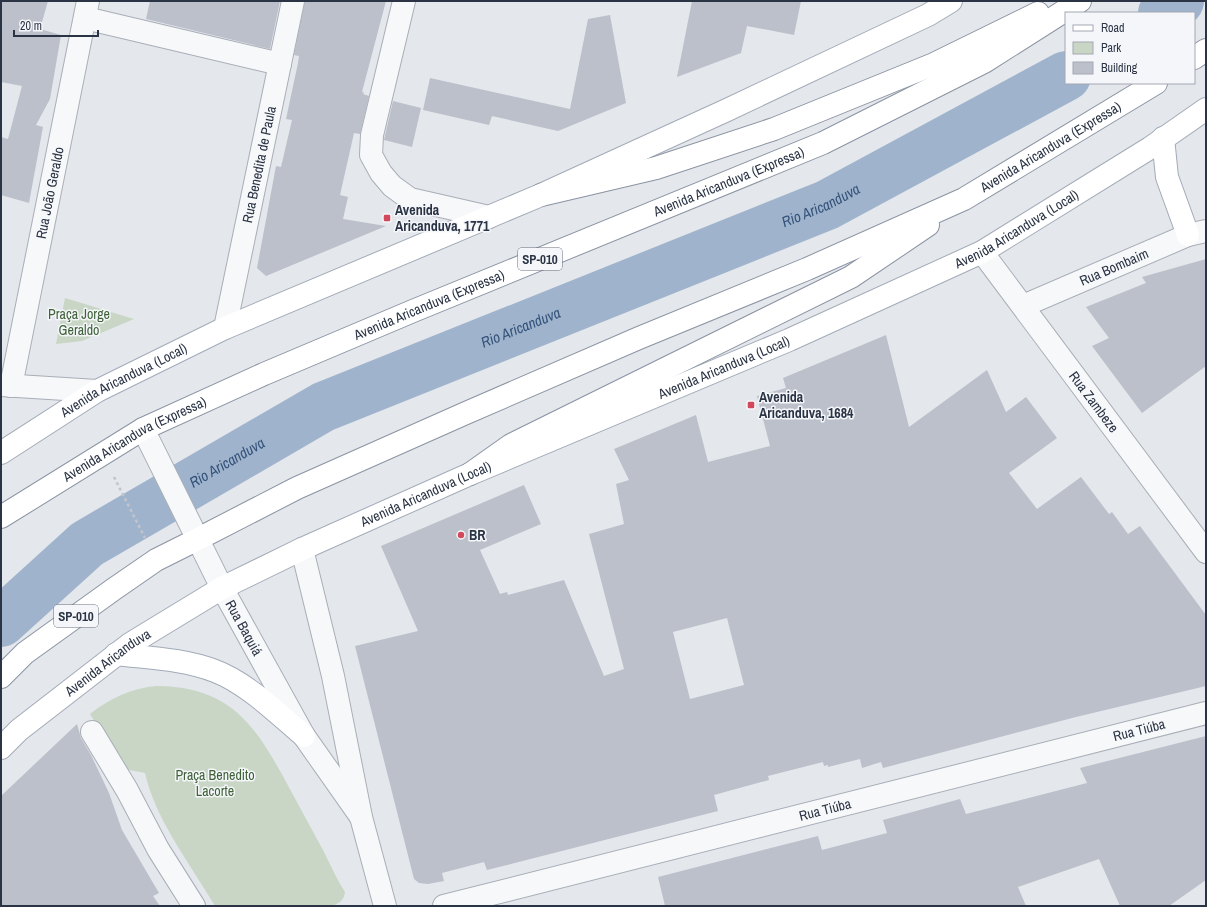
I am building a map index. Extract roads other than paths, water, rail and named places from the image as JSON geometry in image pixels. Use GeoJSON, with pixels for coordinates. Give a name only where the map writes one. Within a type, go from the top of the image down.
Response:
{"type":"FeatureCollection","features":[{"type":"Feature","properties":{"kind":"main road","name":"Avenida Aricanduva (Local)"},"geometry":{"type":"LineString","coordinates":[[1,453],[98,391],[225,328],[541,195],[727,110],[928,15],[951,1]]}},
{"type":"Feature","properties":{"kind":"main road"},"geometry":{"type":"LineString","coordinates":[[541,195],[656,168],[774,129],[934,64],[1062,1]]}},
{"type":"Feature","properties":{"kind":"main road","name":"Avenida Aricanduva (Expressa)"},"geometry":{"type":"LineString","coordinates":[[1,517],[147,436],[264,374],[823,143],[984,62],[1080,1]]}},
{"type":"Feature","properties":{"kind":"main road"},"geometry":{"type":"LineString","coordinates":[[1195,57],[1206,50]]}},
{"type":"Feature","properties":{"kind":"main road","name":"Avenida Aricanduva (Expressa)"},"geometry":{"type":"LineString","coordinates":[[1,677],[25,654],[156,560],[193,530],[297,488],[639,338],[807,269],[964,199],[1154,84]]}},
{"type":"Feature","properties":{"kind":"main road","name":"Avenida Aricanduva (Local)"},"geometry":{"type":"LineString","coordinates":[[222,588],[302,549],[470,474],[789,340],[982,252],[1163,138],[1206,109]]}},
{"type":"Feature","properties":{"kind":"main road"},"geometry":{"type":"LineString","coordinates":[[1163,138],[1167,177],[1197,233]]}},
{"type":"Feature","properties":{"kind":"main road"},"geometry":{"type":"LineString","coordinates":[[470,474],[511,445],[851,277],[914,236],[964,199]]}},
{"type":"Feature","properties":{"kind":"main road","name":"Avenida Aricanduva"},"geometry":{"type":"LineString","coordinates":[[1,748],[19,730],[116,654],[222,588]]}},
{"type":"Feature","properties":{"kind":"main road"},"geometry":{"type":"LineString","coordinates":[[116,654],[177,661],[215,671],[238,682],[304,736]]}},
{"type":"Feature","properties":{"kind":"street","name":"Rua Benedita de Paula"},"geometry":{"type":"LineString","coordinates":[[225,328],[293,1]]}},
{"type":"Feature","properties":{"kind":"street"},"geometry":{"type":"LineString","coordinates":[[404,1],[372,135],[371,155],[381,173],[392,186],[410,200],[489,216]]}},
{"type":"Feature","properties":{"kind":"street"},"geometry":{"type":"LineString","coordinates":[[87,10],[280,64]]}},
{"type":"Feature","properties":{"kind":"street","name":"Rua João Geraldo"},"geometry":{"type":"LineString","coordinates":[[6,385],[87,10]]}},
{"type":"Feature","properties":{"kind":"street","name":"Rua Bombaim"},"geometry":{"type":"LineString","coordinates":[[1023,306],[1197,233]]}},
{"type":"Feature","properties":{"kind":"street","name":"Rua Zambeze"},"geometry":{"type":"LineString","coordinates":[[982,252],[1206,552]]}},
{"type":"Feature","properties":{"kind":"street"},"geometry":{"type":"LineString","coordinates":[[6,385],[98,391]]}},
{"type":"Feature","properties":{"kind":"street","name":"Rua Baquiá"},"geometry":{"type":"LineString","coordinates":[[147,436],[222,588],[304,736],[361,817]]}},
{"type":"Feature","properties":{"kind":"street"},"geometry":{"type":"LineString","coordinates":[[1182,519],[1206,523]]}},
{"type":"Feature","properties":{"kind":"street","name":"Rua Baquiá"},"geometry":{"type":"LineString","coordinates":[[302,549],[333,676],[361,817],[385,906]]}},
{"type":"Feature","properties":{"kind":"street","name":"Rua Tiúba"},"geometry":{"type":"LineString","coordinates":[[444,906],[1206,713]]}},
{"type":"Feature","properties":{"kind":"street"},"geometry":{"type":"LineString","coordinates":[[92,732],[127,790],[158,849],[194,906]]}},
{"type":"Feature","properties":{"kind":"waterway","name":"Rio Aricanduva"},"geometry":{"type":"LineString","coordinates":[[1164,12],[1179,1]]}},
{"type":"Feature","properties":{"kind":"waterway","name":"Rio Aricanduva"},"geometry":{"type":"LineString","coordinates":[[1,622],[87,544],[323,407],[827,205],[1065,77]]}},
{"type":"Feature","properties":{"kind":"place","name":"Avenida Aricanduva, 1771"},"geometry":{"type":"Point","coordinates":[387,218]}},
{"type":"Feature","properties":{"kind":"place","name":"Avenida Aricanduva, 1684"},"geometry":{"type":"Point","coordinates":[751,405]}},
{"type":"Feature","properties":{"kind":"place","name":"BR"},"geometry":{"type":"Point","coordinates":[461,535]}},
{"type":"Feature","properties":{"kind":"park label","name":"Praça Jorge Geraldo"},"geometry":{"type":"Point","coordinates":[79,322]}},
{"type":"Feature","properties":{"kind":"park label","name":"Praça Benedito Lacorte"},"geometry":{"type":"Point","coordinates":[215,784]}}]}
